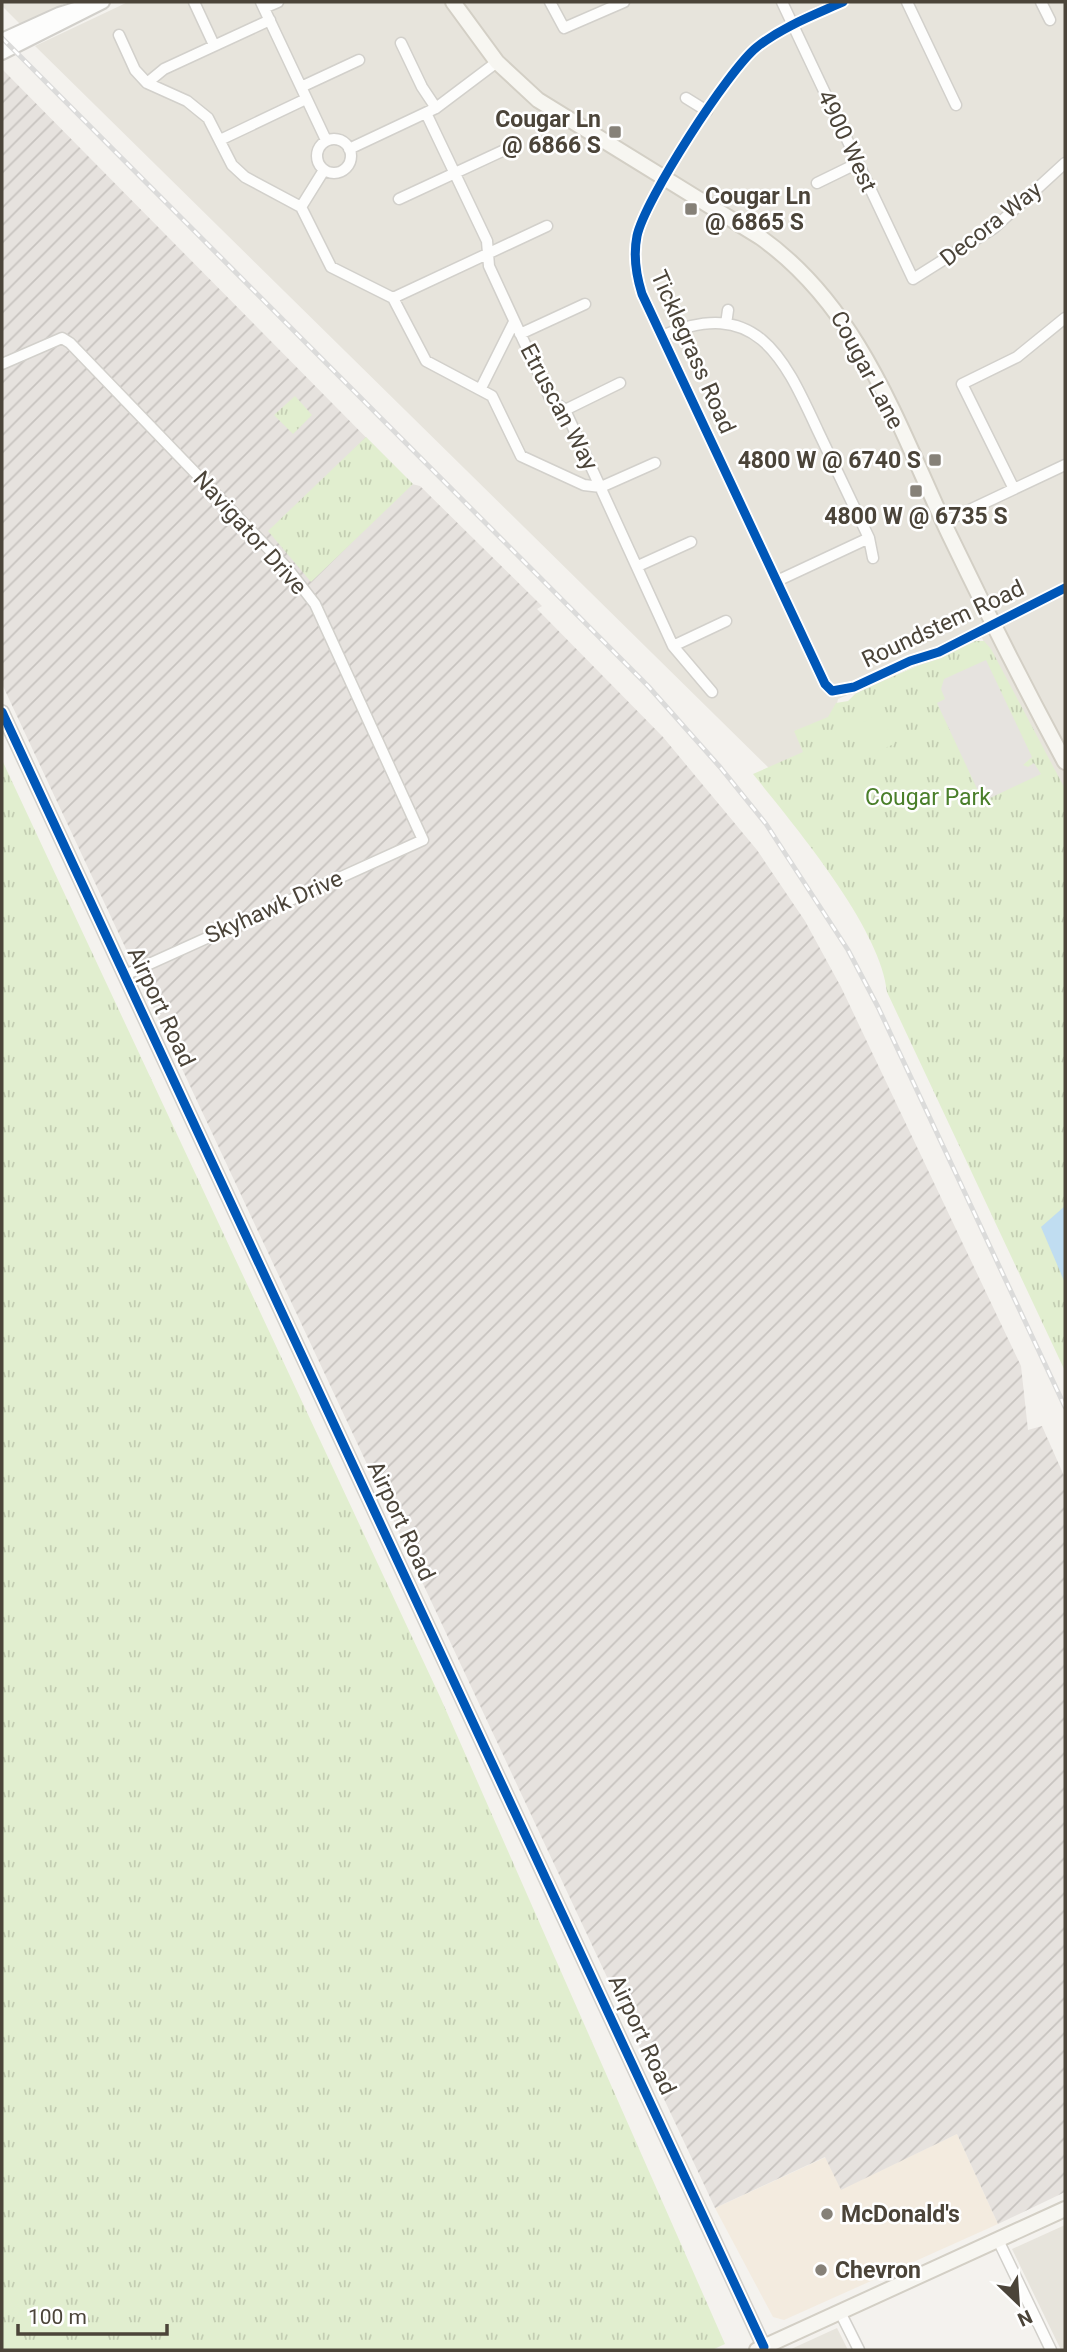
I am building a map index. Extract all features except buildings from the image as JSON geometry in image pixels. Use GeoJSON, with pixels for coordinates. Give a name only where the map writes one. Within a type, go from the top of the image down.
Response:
{"type":"FeatureCollection","features":[{"type":"Feature","properties":{"kind":"main road","name":"Cougar Lane"},"geometry":{"type":"LineString","coordinates":[[453,2],[496,62],[552,110],[776,249],[826,297],[863,352],[992,625],[1064,758]]}},
{"type":"Feature","properties":{"kind":"main road"},"geometry":{"type":"LineString","coordinates":[[760,2349],[1065,2208]]}},
{"type":"Feature","properties":{"kind":"street"},"geometry":{"type":"LineString","coordinates":[[2,40],[59,14],[102,2]]}},
{"type":"Feature","properties":{"kind":"street"},"geometry":{"type":"LineString","coordinates":[[2,53],[102,2]]}},
{"type":"Feature","properties":{"kind":"street"},"geometry":{"type":"LineString","coordinates":[[194,2],[214,45]]}},
{"type":"Feature","properties":{"kind":"street"},"geometry":{"type":"LineString","coordinates":[[278,2],[263,5],[326,140]]}},
{"type":"Feature","properties":{"kind":"street"},"geometry":{"type":"LineString","coordinates":[[550,2],[565,27],[624,2]]}},
{"type":"Feature","properties":{"kind":"street","name":"4900 West"},"geometry":{"type":"LineString","coordinates":[[782,2],[913,279]]}},
{"type":"Feature","properties":{"kind":"street","name":"Ticklegrass Road"},"geometry":{"type":"LineString","coordinates":[[836,692],[825,684],[662,336],[639,285],[635,254],[640,225],[730,74],[747,55],[793,25],[843,2]]}},
{"type":"Feature","properties":{"kind":"street"},"geometry":{"type":"LineString","coordinates":[[907,2],[956,105]]}},
{"type":"Feature","properties":{"kind":"street"},"geometry":{"type":"LineString","coordinates":[[1041,2],[1049,20]]}},
{"type":"Feature","properties":{"kind":"street"},"geometry":{"type":"LineString","coordinates":[[147,83],[164,69],[270,20]]}},
{"type":"Feature","properties":{"kind":"street"},"geometry":{"type":"LineString","coordinates":[[119,34],[135,70],[147,83],[199,109],[220,140],[232,166],[245,177],[301,207],[331,267],[393,298],[426,361],[492,396],[521,456],[584,485],[601,487],[655,463]]}},
{"type":"Feature","properties":{"kind":"street","name":"Etruscan Way"},"geometry":{"type":"LineString","coordinates":[[401,43],[487,241],[489,265],[550,398],[565,410],[673,646],[712,692]]}},
{"type":"Feature","properties":{"kind":"street"},"geometry":{"type":"LineString","coordinates":[[301,87],[359,60]]}},
{"type":"Feature","properties":{"kind":"street"},"geometry":{"type":"LineString","coordinates":[[349,149],[431,111],[496,62]]}},
{"type":"Feature","properties":{"kind":"street"},"geometry":{"type":"LineString","coordinates":[[686,98],[707,111]]}},
{"type":"Feature","properties":{"kind":"street"},"geometry":{"type":"LineString","coordinates":[[220,140],[306,99]]}},
{"type":"Feature","properties":{"kind":"street"},"geometry":{"type":"LineString","coordinates":[[326,140],[342,140],[349,149],[351,158],[345,168],[335,173],[324,170],[317,157],[319,147],[326,140]]}},
{"type":"Feature","properties":{"kind":"street"},"geometry":{"type":"LineString","coordinates":[[399,199],[513,146]]}},
{"type":"Feature","properties":{"kind":"street"},"geometry":{"type":"LineString","coordinates":[[817,183],[858,163]]}},
{"type":"Feature","properties":{"kind":"street","name":"Decora Way"},"geometry":{"type":"LineString","coordinates":[[913,279],[994,228],[1065,163]]}},
{"type":"Feature","properties":{"kind":"street"},"geometry":{"type":"LineString","coordinates":[[301,207],[324,170]]}},
{"type":"Feature","properties":{"kind":"street"},"geometry":{"type":"LineString","coordinates":[[393,298],[547,226]]}},
{"type":"Feature","properties":{"kind":"street"},"geometry":{"type":"LineString","coordinates":[[520,334],[585,304]]}},
{"type":"Feature","properties":{"kind":"street"},"geometry":{"type":"LineString","coordinates":[[726,324],[728,310]]}},
{"type":"Feature","properties":{"kind":"street"},"geometry":{"type":"LineString","coordinates":[[1014,489],[962,384],[1017,357],[1065,318]]}},
{"type":"Feature","properties":{"kind":"street"},"geometry":{"type":"LineString","coordinates":[[481,388],[514,322]]}},
{"type":"Feature","properties":{"kind":"street"},"geometry":{"type":"LineString","coordinates":[[662,336],[690,325],[726,324],[761,339],[782,360],[869,538],[873,558]]}},
{"type":"Feature","properties":{"kind":"street","name":"Navigator Drive"},"geometry":{"type":"LineString","coordinates":[[2,364],[62,338],[79,352],[288,569],[314,604],[423,839]]}},
{"type":"Feature","properties":{"kind":"street"},"geometry":{"type":"LineString","coordinates":[[565,410],[620,383]]}},
{"type":"Feature","properties":{"kind":"street"},"geometry":{"type":"LineString","coordinates":[[944,522],[1065,465]]}},
{"type":"Feature","properties":{"kind":"street"},"geometry":{"type":"LineString","coordinates":[[777,581],[869,538]]}},
{"type":"Feature","properties":{"kind":"street"},"geometry":{"type":"LineString","coordinates":[[638,566],[691,542]]}},
{"type":"Feature","properties":{"kind":"street","name":"Roundstem Road"},"geometry":{"type":"LineString","coordinates":[[836,692],[939,652],[1065,588]]}},
{"type":"Feature","properties":{"kind":"street"},"geometry":{"type":"LineString","coordinates":[[673,646],[726,621]]}},
{"type":"Feature","properties":{"kind":"street","name":"Airport Road"},"geometry":{"type":"LineString","coordinates":[[2,712],[760,2349]]}},
{"type":"Feature","properties":{"kind":"street","name":"Skyhawk Drive"},"geometry":{"type":"LineString","coordinates":[[125,975],[423,839]]}},
{"type":"Feature","properties":{"kind":"street"},"geometry":{"type":"LineString","coordinates":[[998,2240],[1051,2350]]}},
{"type":"Feature","properties":{"kind":"street"},"geometry":{"type":"LineString","coordinates":[[840,2312],[859,2350]]}},
{"type":"Feature","properties":{"kind":"shaded area"},"geometry":{"type":"Polygon","coordinates":[[[2,2],[68,2],[20,24],[2,6],[2,2]]]}},
{"type":"Feature","properties":{"kind":"shaded area"},"geometry":{"type":"Polygon","coordinates":[[[128,2],[1065,2],[1065,809],[982,638],[838,699],[827,747],[774,773],[35,46],[128,2]]]}},
{"type":"Feature","properties":{"kind":"shaded area"},"geometry":{"type":"Polygon","coordinates":[[[2,69],[412,484],[420,486],[542,606],[537,609],[663,737],[757,850],[805,921],[841,987],[1021,1366],[1028,1430],[1042,1426],[1065,1478],[1065,2192],[998,2224],[957,2134],[841,2190],[825,2157],[715,2208],[2,684],[2,69]]]}},
{"type":"Feature","properties":{"kind":"shaded area"},"geometry":{"type":"Polygon","coordinates":[[[986,660],[1032,757],[1023,765],[1028,767],[1034,763],[1041,774],[988,799],[979,793],[937,703],[945,699],[941,689],[944,679],[986,660]]]}},
{"type":"Feature","properties":{"kind":"shaded area"},"geometry":{"type":"Polygon","coordinates":[[[957,2134],[998,2224],[784,2320],[773,2317],[715,2208],[826,2157],[842,2189],[957,2134]]]}},
{"type":"Feature","properties":{"kind":"shaded area"},"geometry":{"type":"Polygon","coordinates":[[[1065,2225],[1065,2350],[1061,2350],[1012,2249],[1065,2225]]]}},
{"type":"Feature","properties":{"kind":"shaded area"},"geometry":{"type":"Polygon","coordinates":[[[837,2328],[848,2350],[789,2350],[837,2328]]]}},
{"type":"Feature","properties":{"kind":"green space"},"geometry":{"type":"Polygon","coordinates":[[[295,396],[312,415],[293,434],[274,415],[295,396]]]}},
{"type":"Feature","properties":{"kind":"green space"},"geometry":{"type":"Polygon","coordinates":[[[366,437],[413,484],[311,582],[268,531],[366,437]]]}},
{"type":"Feature","properties":{"kind":"green space","name":"Cougar Park"},"geometry":{"type":"Polygon","coordinates":[[[975,641],[984,641],[991,649],[1065,789],[1065,1371],[887,992],[881,966],[869,938],[833,878],[753,774],[803,752],[794,731],[828,717],[836,703],[848,701],[857,692],[975,641]]]}},
{"type":"Feature","properties":{"kind":"green space"},"geometry":{"type":"Polygon","coordinates":[[[880,714],[894,744],[872,754],[857,725],[880,714]]]}},
{"type":"Feature","properties":{"kind":"green space"},"geometry":{"type":"Polygon","coordinates":[[[2,760],[441,1699],[725,2344],[712,2350],[2,2350],[2,760]]]}},
{"type":"Feature","properties":{"kind":"water"},"geometry":{"type":"Polygon","coordinates":[[[1065,1206],[1065,1283],[1041,1227],[1065,1206]]]}},
{"type":"Feature","properties":{"kind":"railway"},"geometry":{"type":"LineString","coordinates":[[2,38],[648,686],[766,824],[848,950],[878,1007],[1065,1407]]}},
{"type":"Feature","properties":{"kind":"cycle path"},"geometry":{"type":"LineString","coordinates":[[843,2],[788,27],[757,47],[727,81],[709,107],[671,167],[643,219],[635,251],[642,294],[825,684],[832,691],[854,687],[910,661],[939,652],[1065,588]]}},
{"type":"Feature","properties":{"kind":"cycle path"},"geometry":{"type":"LineString","coordinates":[[2,712],[764,2347]]}},
{"type":"Feature","properties":{"kind":"place","name":"Cougar Ln @ 6866 S"},"geometry":{"type":"Point","coordinates":[615,132]}},
{"type":"Feature","properties":{"kind":"place","name":"Cougar Ln @ 6865 S"},"geometry":{"type":"Point","coordinates":[691,209]}},
{"type":"Feature","properties":{"kind":"place","name":"4800 W @ 6740 S"},"geometry":{"type":"Point","coordinates":[935,460]}},
{"type":"Feature","properties":{"kind":"place","name":"4800 W @ 6735 S"},"geometry":{"type":"Point","coordinates":[916,491]}},
{"type":"Feature","properties":{"kind":"place","name":"McDonald's"},"geometry":{"type":"Point","coordinates":[827,2214]}},
{"type":"Feature","properties":{"kind":"place","name":"Chevron"},"geometry":{"type":"Point","coordinates":[821,2270]}}]}
